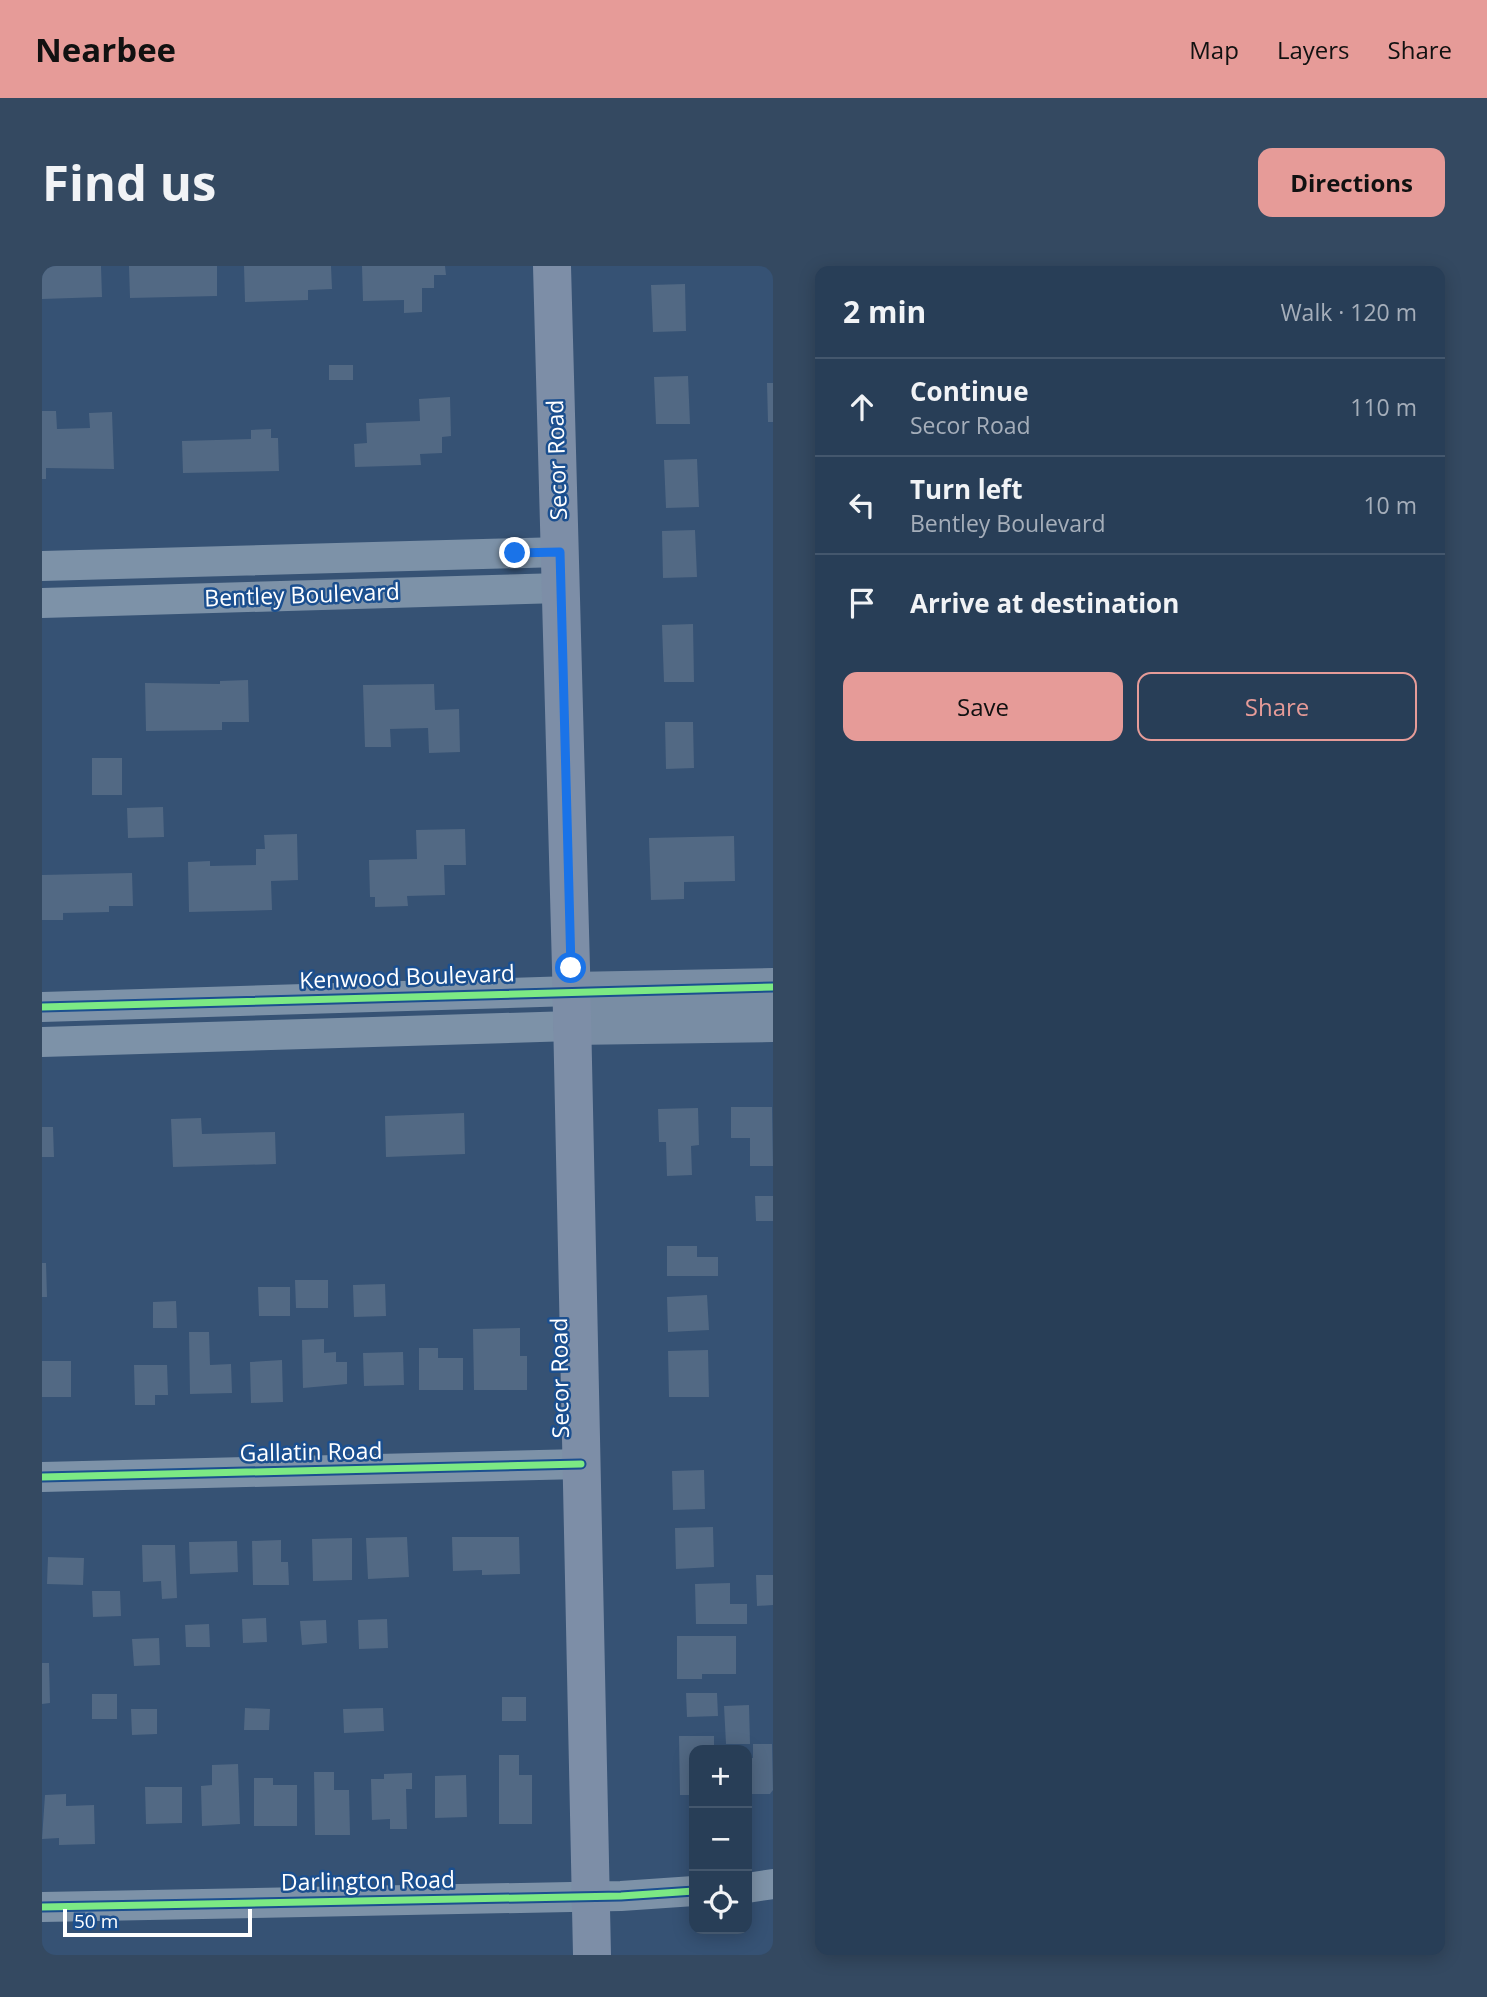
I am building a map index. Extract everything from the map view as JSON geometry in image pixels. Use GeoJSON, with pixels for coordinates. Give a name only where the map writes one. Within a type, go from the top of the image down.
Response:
{"type":"FeatureCollection","features":[{"type":"Feature","properties":{"kind":"main road","name":"Secor Road"},"geometry":{"type":"LineString","coordinates":[[552,266],[572,1009],[592,1955]]}},
{"type":"Feature","properties":{"kind":"street","name":"Bentley Boulevard"},"geometry":{"type":"LineString","coordinates":[[42,566],[561,570]]}},
{"type":"Feature","properties":{"kind":"street","name":"Bentley Boulevard"},"geometry":{"type":"LineString","coordinates":[[42,603],[561,570]]}},
{"type":"Feature","properties":{"kind":"street","name":"Kenwood Boulevard"},"geometry":{"type":"LineString","coordinates":[[42,1042],[572,1009],[773,987]]}},
{"type":"Feature","properties":{"kind":"street","name":"Kenwood Boulevard"},"geometry":{"type":"LineString","coordinates":[[42,1007],[572,1009],[773,1023]]}},
{"type":"Feature","properties":{"kind":"street","name":"Gallatin Road"},"geometry":{"type":"LineString","coordinates":[[42,1477],[581,1464]]}},
{"type":"Feature","properties":{"kind":"street"},"geometry":{"type":"LineString","coordinates":[[752,1887],[773,1884]]}},
{"type":"Feature","properties":{"kind":"street","name":"Darlington Road"},"geometry":{"type":"LineString","coordinates":[[42,1907],[591,1896],[689,1891]]}},
{"type":"Feature","properties":{"kind":"building"},"geometry":{"type":"Polygon","coordinates":[[[42,266],[101,266],[102,297],[42,299],[42,266]]]}},
{"type":"Feature","properties":{"kind":"building"},"geometry":{"type":"Polygon","coordinates":[[[129,266],[217,266],[217,296],[130,298],[129,266]]]}},
{"type":"Feature","properties":{"kind":"building"},"geometry":{"type":"Polygon","coordinates":[[[244,266],[331,266],[332,289],[308,290],[308,300],[245,302],[244,266]]]}},
{"type":"Feature","properties":{"kind":"building"},"geometry":{"type":"Polygon","coordinates":[[[362,266],[445,266],[446,275],[434,275],[434,288],[422,288],[422,312],[404,313],[404,300],[363,301],[362,266]]]}},
{"type":"Feature","properties":{"kind":"building"},"geometry":{"type":"Polygon","coordinates":[[[685,284],[686,331],[653,332],[651,285],[685,284]]]}},
{"type":"Feature","properties":{"kind":"building"},"geometry":{"type":"Polygon","coordinates":[[[329,365],[353,365],[353,380],[329,380],[329,365]]]}},
{"type":"Feature","properties":{"kind":"building"},"geometry":{"type":"Polygon","coordinates":[[[688,376],[690,424],[656,424],[654,377],[688,376]]]}},
{"type":"Feature","properties":{"kind":"building"},"geometry":{"type":"Polygon","coordinates":[[[767,383],[773,383],[773,422],[768,422],[767,383]]]}},
{"type":"Feature","properties":{"kind":"building"},"geometry":{"type":"Polygon","coordinates":[[[450,397],[451,436],[442,437],[442,453],[420,454],[421,465],[355,467],[354,444],[367,443],[366,423],[420,421],[419,399],[450,397]]]}},
{"type":"Feature","properties":{"kind":"building"},"geometry":{"type":"Polygon","coordinates":[[[42,411],[56,411],[57,429],[90,428],[89,413],[112,412],[114,469],[46,468],[46,479],[42,479],[42,411]]]}},
{"type":"Feature","properties":{"kind":"building"},"geometry":{"type":"Polygon","coordinates":[[[271,429],[271,438],[278,438],[279,471],[183,473],[182,441],[251,439],[251,430],[271,429]]]}},
{"type":"Feature","properties":{"kind":"building"},"geometry":{"type":"Polygon","coordinates":[[[697,459],[699,507],[666,508],[664,460],[697,459]]]}},
{"type":"Feature","properties":{"kind":"building"},"geometry":{"type":"Polygon","coordinates":[[[695,530],[697,577],[663,578],[662,531],[695,530]]]}},
{"type":"Feature","properties":{"kind":"building"},"geometry":{"type":"Polygon","coordinates":[[[693,624],[694,682],[664,682],[662,625],[693,624]]]}},
{"type":"Feature","properties":{"kind":"building"},"geometry":{"type":"Polygon","coordinates":[[[248,680],[249,722],[222,722],[222,730],[146,731],[145,683],[220,684],[220,681],[248,680]]]}},
{"type":"Feature","properties":{"kind":"building"},"geometry":{"type":"Polygon","coordinates":[[[434,684],[435,710],[459,709],[460,752],[429,753],[428,728],[390,729],[391,747],[365,747],[363,685],[434,684]]]}},
{"type":"Feature","properties":{"kind":"building"},"geometry":{"type":"Polygon","coordinates":[[[665,722],[693,722],[694,768],[666,769],[665,722]]]}},
{"type":"Feature","properties":{"kind":"building"},"geometry":{"type":"Polygon","coordinates":[[[92,758],[122,758],[122,795],[92,795],[92,758]]]}},
{"type":"Feature","properties":{"kind":"building"},"geometry":{"type":"Polygon","coordinates":[[[163,807],[164,837],[128,838],[127,808],[163,807]]]}},
{"type":"Feature","properties":{"kind":"building"},"geometry":{"type":"Polygon","coordinates":[[[465,829],[466,865],[444,865],[445,895],[407,896],[408,906],[375,907],[375,897],[370,897],[369,860],[417,859],[416,830],[465,829]]]}},
{"type":"Feature","properties":{"kind":"building"},"geometry":{"type":"Polygon","coordinates":[[[297,834],[298,880],[271,881],[272,910],[189,912],[188,862],[210,861],[210,866],[256,865],[256,849],[265,849],[264,835],[297,834]]]}},
{"type":"Feature","properties":{"kind":"building"},"geometry":{"type":"Polygon","coordinates":[[[734,836],[735,881],[684,882],[684,899],[651,900],[649,838],[734,836]]]}},
{"type":"Feature","properties":{"kind":"building"},"geometry":{"type":"Polygon","coordinates":[[[132,873],[133,906],[109,906],[109,912],[63,913],[63,920],[42,920],[42,875],[132,873]]]}},
{"type":"Feature","properties":{"kind":"building"},"geometry":{"type":"Polygon","coordinates":[[[731,1107],[772,1107],[773,1166],[750,1166],[750,1138],[731,1138],[731,1107]]]}},
{"type":"Feature","properties":{"kind":"building"},"geometry":{"type":"Polygon","coordinates":[[[698,1108],[699,1145],[691,1146],[692,1175],[667,1176],[666,1142],[659,1142],[658,1109],[698,1108]]]}},
{"type":"Feature","properties":{"kind":"building"},"geometry":{"type":"Polygon","coordinates":[[[464,1113],[465,1154],[386,1157],[385,1116],[464,1113]]]}},
{"type":"Feature","properties":{"kind":"building"},"geometry":{"type":"Polygon","coordinates":[[[201,1118],[202,1134],[275,1132],[276,1164],[173,1167],[171,1119],[201,1118]]]}},
{"type":"Feature","properties":{"kind":"building"},"geometry":{"type":"Polygon","coordinates":[[[42,1127],[53,1127],[54,1157],[42,1157],[42,1127]]]}},
{"type":"Feature","properties":{"kind":"building"},"geometry":{"type":"Polygon","coordinates":[[[755,1196],[773,1196],[773,1221],[756,1221],[755,1196]]]}},
{"type":"Feature","properties":{"kind":"building"},"geometry":{"type":"Polygon","coordinates":[[[667,1246],[697,1246],[697,1257],[718,1257],[718,1276],[667,1276],[667,1246]]]}},
{"type":"Feature","properties":{"kind":"building"},"geometry":{"type":"Polygon","coordinates":[[[42,1263],[46,1263],[47,1297],[42,1297],[42,1263]]]}},
{"type":"Feature","properties":{"kind":"building"},"geometry":{"type":"Polygon","coordinates":[[[295,1280],[328,1280],[328,1308],[296,1308],[295,1280]]]}},
{"type":"Feature","properties":{"kind":"building"},"geometry":{"type":"Polygon","coordinates":[[[385,1284],[386,1316],[354,1317],[353,1285],[385,1284]]]}},
{"type":"Feature","properties":{"kind":"building"},"geometry":{"type":"Polygon","coordinates":[[[258,1287],[290,1287],[290,1316],[259,1316],[258,1287]]]}},
{"type":"Feature","properties":{"kind":"building"},"geometry":{"type":"Polygon","coordinates":[[[707,1295],[709,1330],[668,1332],[667,1297],[707,1295]]]}},
{"type":"Feature","properties":{"kind":"building"},"geometry":{"type":"Polygon","coordinates":[[[176,1301],[177,1328],[153,1328],[153,1302],[176,1301]]]}},
{"type":"Feature","properties":{"kind":"building"},"geometry":{"type":"Polygon","coordinates":[[[520,1328],[520,1356],[527,1356],[527,1390],[474,1390],[473,1329],[520,1328]]]}},
{"type":"Feature","properties":{"kind":"building"},"geometry":{"type":"Polygon","coordinates":[[[189,1332],[209,1332],[210,1365],[231,1364],[232,1393],[190,1394],[189,1332]]]}},
{"type":"Feature","properties":{"kind":"building"},"geometry":{"type":"Polygon","coordinates":[[[324,1339],[324,1353],[336,1352],[336,1362],[347,1362],[347,1384],[303,1388],[302,1340],[324,1339]]]}},
{"type":"Feature","properties":{"kind":"building"},"geometry":{"type":"Polygon","coordinates":[[[419,1348],[438,1348],[438,1358],[463,1358],[463,1390],[419,1390],[419,1348]]]}},
{"type":"Feature","properties":{"kind":"building"},"geometry":{"type":"Polygon","coordinates":[[[708,1350],[709,1397],[669,1397],[668,1351],[708,1350]]]}},
{"type":"Feature","properties":{"kind":"building"},"geometry":{"type":"Polygon","coordinates":[[[403,1352],[404,1385],[364,1386],[363,1353],[403,1352]]]}},
{"type":"Feature","properties":{"kind":"building"},"geometry":{"type":"Polygon","coordinates":[[[282,1360],[283,1402],[251,1403],[250,1362],[282,1360]]]}},
{"type":"Feature","properties":{"kind":"building"},"geometry":{"type":"Polygon","coordinates":[[[42,1361],[71,1361],[71,1397],[42,1397],[42,1361]]]}},
{"type":"Feature","properties":{"kind":"building"},"geometry":{"type":"Polygon","coordinates":[[[134,1365],[167,1365],[168,1395],[155,1395],[155,1405],[135,1405],[134,1365]]]}},
{"type":"Feature","properties":{"kind":"building"},"geometry":{"type":"Polygon","coordinates":[[[704,1470],[705,1509],[673,1510],[672,1471],[704,1470]]]}},
{"type":"Feature","properties":{"kind":"building"},"geometry":{"type":"Polygon","coordinates":[[[713,1527],[714,1567],[676,1569],[675,1528],[713,1527]]]}},
{"type":"Feature","properties":{"kind":"building"},"geometry":{"type":"Polygon","coordinates":[[[407,1537],[409,1577],[368,1579],[366,1538],[407,1537]]]}},
{"type":"Feature","properties":{"kind":"building"},"geometry":{"type":"Polygon","coordinates":[[[452,1537],[519,1537],[520,1574],[482,1575],[482,1570],[453,1571],[452,1537]]]}},
{"type":"Feature","properties":{"kind":"building"},"geometry":{"type":"Polygon","coordinates":[[[352,1538],[352,1580],[313,1581],[312,1539],[352,1538]]]}},
{"type":"Feature","properties":{"kind":"building"},"geometry":{"type":"Polygon","coordinates":[[[281,1540],[281,1562],[288,1562],[289,1585],[253,1585],[252,1541],[281,1540]]]}},
{"type":"Feature","properties":{"kind":"building"},"geometry":{"type":"Polygon","coordinates":[[[237,1541],[238,1572],[190,1574],[189,1542],[237,1541]]]}},
{"type":"Feature","properties":{"kind":"building"},"geometry":{"type":"Polygon","coordinates":[[[142,1545],[175,1545],[177,1598],[162,1599],[161,1581],[143,1582],[142,1545]]]}},
{"type":"Feature","properties":{"kind":"building"},"geometry":{"type":"Polygon","coordinates":[[[48,1557],[84,1558],[83,1585],[47,1584],[48,1557]]]}},
{"type":"Feature","properties":{"kind":"building"},"geometry":{"type":"Polygon","coordinates":[[[756,1575],[773,1575],[773,1605],[757,1606],[756,1575]]]}},
{"type":"Feature","properties":{"kind":"building"},"geometry":{"type":"Polygon","coordinates":[[[730,1583],[730,1604],[747,1604],[747,1624],[696,1624],[695,1584],[730,1583]]]}},
{"type":"Feature","properties":{"kind":"building"},"geometry":{"type":"Polygon","coordinates":[[[92,1591],[120,1591],[121,1616],[93,1617],[92,1591]]]}},
{"type":"Feature","properties":{"kind":"building"},"geometry":{"type":"Polygon","coordinates":[[[266,1618],[267,1642],[243,1643],[242,1619],[266,1618]]]}},
{"type":"Feature","properties":{"kind":"building"},"geometry":{"type":"Polygon","coordinates":[[[387,1619],[388,1648],[359,1649],[358,1620],[387,1619]]]}},
{"type":"Feature","properties":{"kind":"building"},"geometry":{"type":"Polygon","coordinates":[[[326,1620],[327,1643],[302,1645],[300,1621],[326,1620]]]}},
{"type":"Feature","properties":{"kind":"building"},"geometry":{"type":"Polygon","coordinates":[[[209,1624],[210,1647],[186,1647],[185,1625],[209,1624]]]}},
{"type":"Feature","properties":{"kind":"building"},"geometry":{"type":"Polygon","coordinates":[[[677,1636],[736,1636],[736,1674],[702,1674],[702,1679],[677,1679],[677,1636]]]}},
{"type":"Feature","properties":{"kind":"building"},"geometry":{"type":"Polygon","coordinates":[[[159,1638],[160,1665],[134,1666],[132,1639],[159,1638]]]}},
{"type":"Feature","properties":{"kind":"building"},"geometry":{"type":"Polygon","coordinates":[[[42,1663],[49,1663],[50,1703],[42,1704],[42,1663]]]}},
{"type":"Feature","properties":{"kind":"building"},"geometry":{"type":"Polygon","coordinates":[[[686,1693],[717,1693],[718,1716],[687,1717],[686,1693]]]}},
{"type":"Feature","properties":{"kind":"building"},"geometry":{"type":"Polygon","coordinates":[[[92,1694],[117,1694],[117,1719],[92,1719],[92,1694]]]}},
{"type":"Feature","properties":{"kind":"building"},"geometry":{"type":"Polygon","coordinates":[[[502,1697],[526,1697],[526,1721],[502,1721],[502,1697]]]}},
{"type":"Feature","properties":{"kind":"building"},"geometry":{"type":"Polygon","coordinates":[[[749,1705],[750,1744],[726,1744],[724,1706],[749,1705]]]}},
{"type":"Feature","properties":{"kind":"building"},"geometry":{"type":"Polygon","coordinates":[[[245,1708],[270,1709],[269,1730],[244,1730],[245,1708]]]}},
{"type":"Feature","properties":{"kind":"building"},"geometry":{"type":"Polygon","coordinates":[[[383,1708],[384,1731],[344,1733],[343,1709],[383,1708]]]}},
{"type":"Feature","properties":{"kind":"building"},"geometry":{"type":"Polygon","coordinates":[[[131,1709],[157,1709],[157,1734],[132,1735],[131,1709]]]}},
{"type":"Feature","properties":{"kind":"building"},"geometry":{"type":"Polygon","coordinates":[[[679,1736],[714,1736],[714,1745],[689,1745],[689,1795],[680,1795],[679,1736]]]}},
{"type":"Feature","properties":{"kind":"building"},"geometry":{"type":"Polygon","coordinates":[[[753,1744],[772,1744],[773,1790],[770,1794],[752,1794],[753,1744]]]}},
{"type":"Feature","properties":{"kind":"building"},"geometry":{"type":"Polygon","coordinates":[[[499,1755],[519,1755],[519,1775],[532,1775],[532,1824],[499,1824],[499,1755]]]}},
{"type":"Feature","properties":{"kind":"building"},"geometry":{"type":"Polygon","coordinates":[[[238,1764],[240,1824],[202,1826],[201,1786],[212,1785],[212,1765],[238,1764]]]}},
{"type":"Feature","properties":{"kind":"building"},"geometry":{"type":"Polygon","coordinates":[[[314,1772],[334,1772],[334,1790],[349,1790],[350,1835],[315,1835],[314,1772]]]}},
{"type":"Feature","properties":{"kind":"building"},"geometry":{"type":"Polygon","coordinates":[[[412,1773],[412,1789],[406,1789],[407,1829],[390,1829],[390,1819],[372,1820],[371,1779],[384,1779],[384,1774],[412,1773]]]}},
{"type":"Feature","properties":{"kind":"building"},"geometry":{"type":"Polygon","coordinates":[[[466,1775],[467,1817],[435,1818],[435,1776],[466,1775]]]}},
{"type":"Feature","properties":{"kind":"building"},"geometry":{"type":"Polygon","coordinates":[[[254,1778],[273,1778],[273,1785],[297,1785],[297,1826],[254,1826],[254,1778]]]}},
{"type":"Feature","properties":{"kind":"building"},"geometry":{"type":"Polygon","coordinates":[[[145,1787],[182,1787],[182,1823],[146,1824],[145,1787]]]}},
{"type":"Feature","properties":{"kind":"building"},"geometry":{"type":"Polygon","coordinates":[[[66,1794],[66,1806],[94,1805],[95,1844],[59,1845],[59,1838],[42,1839],[45,1795],[66,1794]]]}},
{"type":"Feature","properties":{"kind":"cycle path"},"geometry":{"type":"LineString","coordinates":[[42,1007],[773,987]]}},
{"type":"Feature","properties":{"kind":"cycle path"},"geometry":{"type":"LineString","coordinates":[[42,1477],[581,1464]]}},
{"type":"Feature","properties":{"kind":"cycle path"},"geometry":{"type":"LineString","coordinates":[[42,1907],[621,1896],[689,1891]]}},
{"type":"Feature","properties":{"kind":"route"},"geometry":{"type":"LineString","coordinates":[[515,553],[560,552],[571,968]]}}]}
